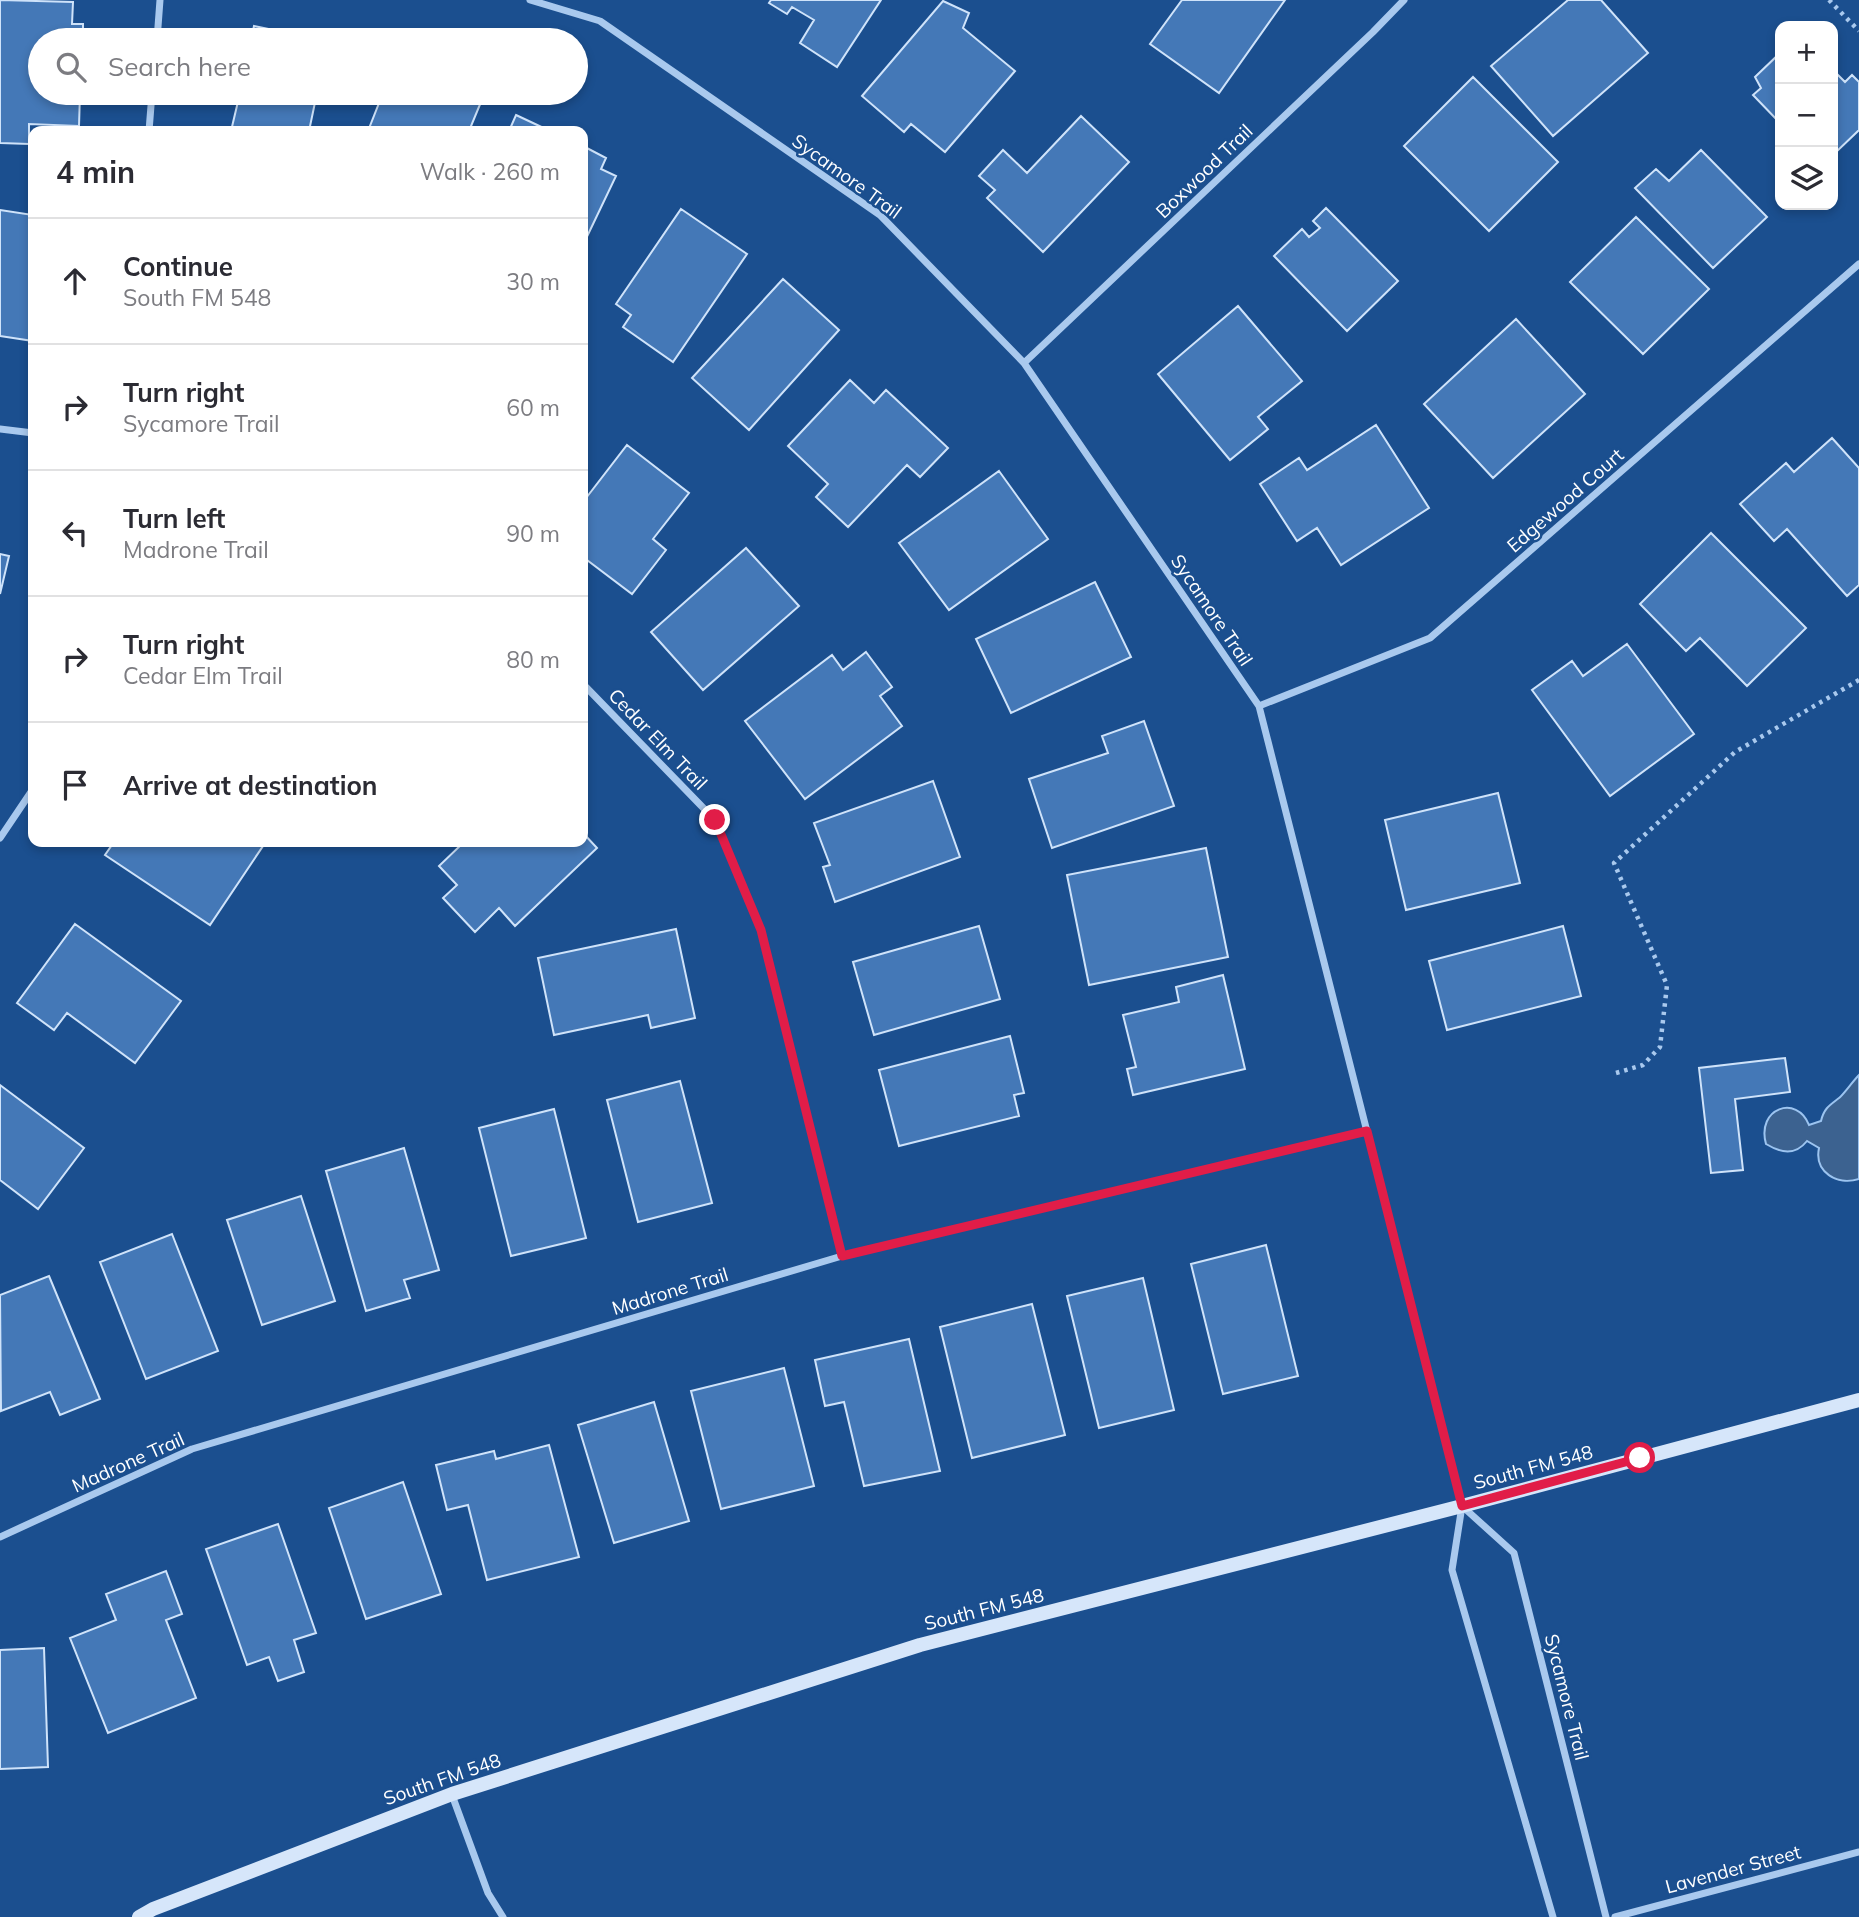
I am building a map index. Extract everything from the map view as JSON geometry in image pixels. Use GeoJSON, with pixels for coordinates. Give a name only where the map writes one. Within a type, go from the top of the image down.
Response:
{"type":"FeatureCollection","features":[{"type":"Feature","properties":{"kind":"main road","name":"South FM 548"},"geometry":{"type":"LineString","coordinates":[[139,1917],[153,1909],[452,1794],[920,1645],[1462,1506],[1859,1400]]}},
{"type":"Feature","properties":{"kind":"street"},"geometry":{"type":"LineString","coordinates":[[158,28],[160,0]]}},
{"type":"Feature","properties":{"kind":"street","name":"Sycamore Trail"},"geometry":{"type":"LineString","coordinates":[[530,0],[600,21],[880,215],[1024,363],[1259,706],[1462,1506],[1452,1570],[1553,1917]]}},
{"type":"Feature","properties":{"kind":"street","name":"Boxwood Trail"},"geometry":{"type":"LineString","coordinates":[[1024,363],[1404,0]]}},
{"type":"Feature","properties":{"kind":"street"},"geometry":{"type":"LineString","coordinates":[[149,126],[151,105]]}},
{"type":"Feature","properties":{"kind":"street","name":"Edgewood Court"},"geometry":{"type":"LineString","coordinates":[[1259,706],[1430,638],[1859,264]]}},
{"type":"Feature","properties":{"kind":"street"},"geometry":{"type":"LineString","coordinates":[[0,429],[28,432]]}},
{"type":"Feature","properties":{"kind":"street","name":"Cedar Elm Trail"},"geometry":{"type":"LineString","coordinates":[[588,689],[715,820],[761,930],[842,1256]]}},
{"type":"Feature","properties":{"kind":"street"},"geometry":{"type":"LineString","coordinates":[[0,838],[28,796]]}},
{"type":"Feature","properties":{"kind":"street","name":"Madrone Trail"},"geometry":{"type":"LineString","coordinates":[[0,1537],[192,1449],[842,1256],[1367,1131]]}},
{"type":"Feature","properties":{"kind":"street","name":"Sycamore Trail"},"geometry":{"type":"LineString","coordinates":[[1462,1506],[1514,1553],[1606,1917]]}},
{"type":"Feature","properties":{"kind":"street"},"geometry":{"type":"LineString","coordinates":[[452,1794],[488,1893],[503,1917]]}},
{"type":"Feature","properties":{"kind":"street","name":"Lavender Street"},"geometry":{"type":"LineString","coordinates":[[1615,1917],[1859,1852]]}},
{"type":"Feature","properties":{"kind":"path"},"geometry":{"type":"LineString","coordinates":[[1829,0],[1859,31]]}},
{"type":"Feature","properties":{"kind":"path"},"geometry":{"type":"LineString","coordinates":[[1616,1073],[1643,1065],[1660,1047],[1667,985],[1614,863],[1735,752],[1859,680]]}},
{"type":"Feature","properties":{"kind":"water"},"geometry":{"type":"Polygon","coordinates":[[[1859,1075],[1859,1179],[1835,1179],[1829,1175],[1820,1164],[1819,1148],[1807,1141],[1798,1149],[1788,1152],[1766,1144],[1764,1132],[1772,1114],[1787,1108],[1803,1115],[1809,1125],[1821,1121],[1828,1107],[1859,1075]]]}},
{"type":"Feature","properties":{"kind":"building"},"geometry":{"type":"Polygon","coordinates":[[[0,0],[73,2],[72,24],[83,24],[83,28],[28,28],[28,105],[80,105],[79,126],[29,124],[28,144],[0,143],[0,0]]]}},
{"type":"Feature","properties":{"kind":"building"},"geometry":{"type":"Polygon","coordinates":[[[771,0],[881,0],[837,67],[800,43],[814,20],[792,7],[787,14],[769,3],[771,0]]]}},
{"type":"Feature","properties":{"kind":"building"},"geometry":{"type":"Polygon","coordinates":[[[1182,0],[1285,0],[1219,93],[1150,44],[1182,0]]]}},
{"type":"Feature","properties":{"kind":"building"},"geometry":{"type":"Polygon","coordinates":[[[1568,0],[1601,0],[1648,53],[1553,136],[1491,66],[1568,0]]]}},
{"type":"Feature","properties":{"kind":"building"},"geometry":{"type":"Polygon","coordinates":[[[943,1],[969,13],[963,28],[1015,71],[945,152],[911,124],[904,132],[862,96],[943,1]]]}},
{"type":"Feature","properties":{"kind":"building"},"geometry":{"type":"Polygon","coordinates":[[[1775,58],[1775,118],[1753,95],[1761,88],[1755,77],[1775,58]]]}},
{"type":"Feature","properties":{"kind":"building"},"geometry":{"type":"Polygon","coordinates":[[[1838,75],[1845,82],[1852,75],[1859,82],[1859,130],[1838,150],[1838,75]]]}},
{"type":"Feature","properties":{"kind":"building"},"geometry":{"type":"Polygon","coordinates":[[[1473,77],[1558,162],[1489,231],[1404,146],[1473,77]]]}},
{"type":"Feature","properties":{"kind":"building"},"geometry":{"type":"Polygon","coordinates":[[[237,105],[314,105],[310,126],[232,126],[237,105]]]}},
{"type":"Feature","properties":{"kind":"building"},"geometry":{"type":"Polygon","coordinates":[[[378,105],[480,105],[471,126],[370,126],[378,105]]]}},
{"type":"Feature","properties":{"kind":"building"},"geometry":{"type":"Polygon","coordinates":[[[516,115],[539,126],[511,126],[516,115]]]}},
{"type":"Feature","properties":{"kind":"building"},"geometry":{"type":"Polygon","coordinates":[[[1081,116],[1129,162],[1043,252],[987,198],[995,190],[979,176],[1003,150],[1027,173],[1081,116]]]}},
{"type":"Feature","properties":{"kind":"building"},"geometry":{"type":"Polygon","coordinates":[[[588,149],[606,158],[601,169],[616,176],[588,235],[588,149]]]}},
{"type":"Feature","properties":{"kind":"building"},"geometry":{"type":"Polygon","coordinates":[[[1701,150],[1767,217],[1713,268],[1635,188],[1656,169],[1669,181],[1701,150]]]}},
{"type":"Feature","properties":{"kind":"building"},"geometry":{"type":"Polygon","coordinates":[[[1326,208],[1398,281],[1347,331],[1274,256],[1302,229],[1309,237],[1320,228],[1313,221],[1326,208]]]}},
{"type":"Feature","properties":{"kind":"building"},"geometry":{"type":"Polygon","coordinates":[[[681,209],[747,254],[673,362],[623,327],[631,315],[616,304],[681,209]]]}},
{"type":"Feature","properties":{"kind":"building"},"geometry":{"type":"Polygon","coordinates":[[[0,210],[28,214],[28,340],[0,336],[0,210]]]}},
{"type":"Feature","properties":{"kind":"building"},"geometry":{"type":"Polygon","coordinates":[[[1636,217],[1709,289],[1643,354],[1570,282],[1636,217]]]}},
{"type":"Feature","properties":{"kind":"building"},"geometry":{"type":"Polygon","coordinates":[[[783,279],[839,330],[749,430],[692,378],[783,279]]]}},
{"type":"Feature","properties":{"kind":"building"},"geometry":{"type":"Polygon","coordinates":[[[1238,306],[1302,381],[1258,417],[1268,429],[1230,460],[1158,374],[1238,306]]]}},
{"type":"Feature","properties":{"kind":"building"},"geometry":{"type":"Polygon","coordinates":[[[1516,319],[1585,394],[1493,478],[1424,404],[1516,319]]]}},
{"type":"Feature","properties":{"kind":"building"},"geometry":{"type":"Polygon","coordinates":[[[850,380],[874,403],[886,390],[948,448],[920,477],[907,465],[848,527],[816,497],[828,484],[788,446],[850,380]]]}},
{"type":"Feature","properties":{"kind":"building"},"geometry":{"type":"Polygon","coordinates":[[[1376,425],[1429,508],[1341,565],[1317,528],[1297,541],[1260,484],[1299,458],[1307,470],[1376,425]]]}},
{"type":"Feature","properties":{"kind":"building"},"geometry":{"type":"Polygon","coordinates":[[[1832,438],[1859,468],[1859,585],[1847,596],[1787,529],[1774,541],[1740,504],[1786,463],[1794,472],[1832,438]]]}},
{"type":"Feature","properties":{"kind":"building"},"geometry":{"type":"Polygon","coordinates":[[[627,445],[689,493],[653,539],[666,550],[632,594],[588,561],[588,496],[627,445]]]}},
{"type":"Feature","properties":{"kind":"building"},"geometry":{"type":"Polygon","coordinates":[[[999,471],[1048,539],[949,610],[899,543],[999,471]]]}},
{"type":"Feature","properties":{"kind":"building"},"geometry":{"type":"Polygon","coordinates":[[[1711,533],[1806,628],[1747,686],[1700,638],[1686,651],[1640,604],[1711,533]]]}},
{"type":"Feature","properties":{"kind":"building"},"geometry":{"type":"Polygon","coordinates":[[[746,548],[799,606],[703,690],[651,632],[746,548]]]}},
{"type":"Feature","properties":{"kind":"building"},"geometry":{"type":"Polygon","coordinates":[[[0,554],[9,556],[0,594],[0,554]]]}},
{"type":"Feature","properties":{"kind":"building"},"geometry":{"type":"Polygon","coordinates":[[[1095,582],[1131,657],[1011,713],[976,639],[1095,582]]]}},
{"type":"Feature","properties":{"kind":"building"},"geometry":{"type":"Polygon","coordinates":[[[1627,644],[1694,734],[1610,796],[1532,690],[1572,661],[1583,676],[1627,644]]]}},
{"type":"Feature","properties":{"kind":"building"},"geometry":{"type":"Polygon","coordinates":[[[866,652],[892,687],[880,696],[902,726],[805,799],[745,721],[832,655],[843,670],[866,652]]]}},
{"type":"Feature","properties":{"kind":"building"},"geometry":{"type":"Polygon","coordinates":[[[1144,721],[1174,806],[1052,848],[1029,779],[1108,753],[1102,736],[1144,721]]]}},
{"type":"Feature","properties":{"kind":"building"},"geometry":{"type":"Polygon","coordinates":[[[933,781],[960,857],[835,902],[823,867],[830,865],[814,823],[933,781]]]}},
{"type":"Feature","properties":{"kind":"building"},"geometry":{"type":"Polygon","coordinates":[[[1498,793],[1520,883],[1406,910],[1385,820],[1498,793]]]}},
{"type":"Feature","properties":{"kind":"building"},"geometry":{"type":"Polygon","coordinates":[[[588,838],[597,848],[515,926],[499,908],[475,932],[443,898],[457,885],[439,866],[459,847],[588,847],[588,838]]]}},
{"type":"Feature","properties":{"kind":"building"},"geometry":{"type":"Polygon","coordinates":[[[111,847],[262,847],[210,925],[105,855],[111,847]]]}},
{"type":"Feature","properties":{"kind":"building"},"geometry":{"type":"Polygon","coordinates":[[[1206,848],[1228,957],[1089,985],[1067,875],[1206,848]]]}},
{"type":"Feature","properties":{"kind":"building"},"geometry":{"type":"Polygon","coordinates":[[[75,924],[181,1001],[135,1063],[67,1013],[54,1030],[17,1003],[75,924]]]}},
{"type":"Feature","properties":{"kind":"building"},"geometry":{"type":"Polygon","coordinates":[[[979,926],[1000,999],[874,1035],[853,962],[979,926]]]}},
{"type":"Feature","properties":{"kind":"building"},"geometry":{"type":"Polygon","coordinates":[[[1563,926],[1581,996],[1447,1030],[1429,961],[1563,926]]]}},
{"type":"Feature","properties":{"kind":"building"},"geometry":{"type":"Polygon","coordinates":[[[676,929],[695,1018],[651,1028],[648,1015],[554,1035],[538,958],[676,929]]]}},
{"type":"Feature","properties":{"kind":"building"},"geometry":{"type":"Polygon","coordinates":[[[1223,975],[1245,1069],[1133,1095],[1127,1069],[1136,1067],[1123,1015],[1179,1002],[1176,987],[1223,975]]]}},
{"type":"Feature","properties":{"kind":"building"},"geometry":{"type":"Polygon","coordinates":[[[1010,1036],[1024,1093],[1014,1095],[1019,1116],[899,1146],[879,1070],[1010,1036]]]}},
{"type":"Feature","properties":{"kind":"building"},"geometry":{"type":"Polygon","coordinates":[[[1785,1058],[1790,1092],[1735,1099],[1743,1170],[1711,1173],[1699,1068],[1785,1058]]]}},
{"type":"Feature","properties":{"kind":"building"},"geometry":{"type":"Polygon","coordinates":[[[680,1081],[712,1203],[638,1222],[607,1100],[680,1081]]]}},
{"type":"Feature","properties":{"kind":"building"},"geometry":{"type":"Polygon","coordinates":[[[0,1085],[84,1148],[38,1209],[0,1180],[0,1085]]]}},
{"type":"Feature","properties":{"kind":"building"},"geometry":{"type":"Polygon","coordinates":[[[554,1109],[586,1238],[511,1256],[479,1128],[554,1109]]]}},
{"type":"Feature","properties":{"kind":"building"},"geometry":{"type":"Polygon","coordinates":[[[404,1148],[439,1270],[404,1280],[410,1298],[366,1311],[326,1171],[404,1148]]]}},
{"type":"Feature","properties":{"kind":"building"},"geometry":{"type":"Polygon","coordinates":[[[301,1196],[335,1301],[262,1325],[227,1220],[301,1196]]]}},
{"type":"Feature","properties":{"kind":"building"},"geometry":{"type":"Polygon","coordinates":[[[172,1234],[218,1351],[146,1379],[100,1262],[172,1234]]]}},
{"type":"Feature","properties":{"kind":"building"},"geometry":{"type":"Polygon","coordinates":[[[1266,1245],[1298,1376],[1223,1394],[1191,1264],[1266,1245]]]}},
{"type":"Feature","properties":{"kind":"building"},"geometry":{"type":"Polygon","coordinates":[[[49,1276],[100,1399],[60,1415],[50,1392],[1,1411],[0,1295],[49,1276]]]}},
{"type":"Feature","properties":{"kind":"building"},"geometry":{"type":"Polygon","coordinates":[[[1143,1278],[1174,1410],[1099,1428],[1067,1296],[1143,1278]]]}},
{"type":"Feature","properties":{"kind":"building"},"geometry":{"type":"Polygon","coordinates":[[[1032,1304],[1065,1435],[972,1458],[940,1327],[1032,1304]]]}},
{"type":"Feature","properties":{"kind":"building"},"geometry":{"type":"Polygon","coordinates":[[[909,1339],[940,1471],[864,1486],[844,1402],[825,1406],[815,1360],[909,1339]]]}},
{"type":"Feature","properties":{"kind":"building"},"geometry":{"type":"Polygon","coordinates":[[[784,1368],[814,1486],[721,1509],[691,1391],[784,1368]]]}},
{"type":"Feature","properties":{"kind":"building"},"geometry":{"type":"Polygon","coordinates":[[[654,1402],[689,1521],[614,1543],[578,1425],[654,1402]]]}},
{"type":"Feature","properties":{"kind":"building"},"geometry":{"type":"Polygon","coordinates":[[[549,1445],[579,1557],[487,1580],[468,1505],[447,1510],[436,1465],[494,1451],[496,1459],[549,1445]]]}},
{"type":"Feature","properties":{"kind":"building"},"geometry":{"type":"Polygon","coordinates":[[[403,1482],[441,1594],[366,1619],[329,1508],[403,1482]]]}},
{"type":"Feature","properties":{"kind":"building"},"geometry":{"type":"Polygon","coordinates":[[[278,1524],[316,1633],[294,1640],[304,1672],[278,1681],[269,1657],[247,1665],[206,1549],[278,1524]]]}},
{"type":"Feature","properties":{"kind":"building"},"geometry":{"type":"Polygon","coordinates":[[[166,1571],[182,1614],[166,1620],[196,1698],[108,1733],[70,1638],[116,1620],[106,1594],[166,1571]]]}},
{"type":"Feature","properties":{"kind":"building"},"geometry":{"type":"Polygon","coordinates":[[[44,1648],[48,1767],[0,1769],[0,1650],[44,1648]]]}},
{"type":"Feature","properties":{"kind":"route"},"geometry":{"type":"LineString","coordinates":[[715,820],[761,930],[842,1256],[1367,1131],[1462,1506],[1640,1458]]}}]}
